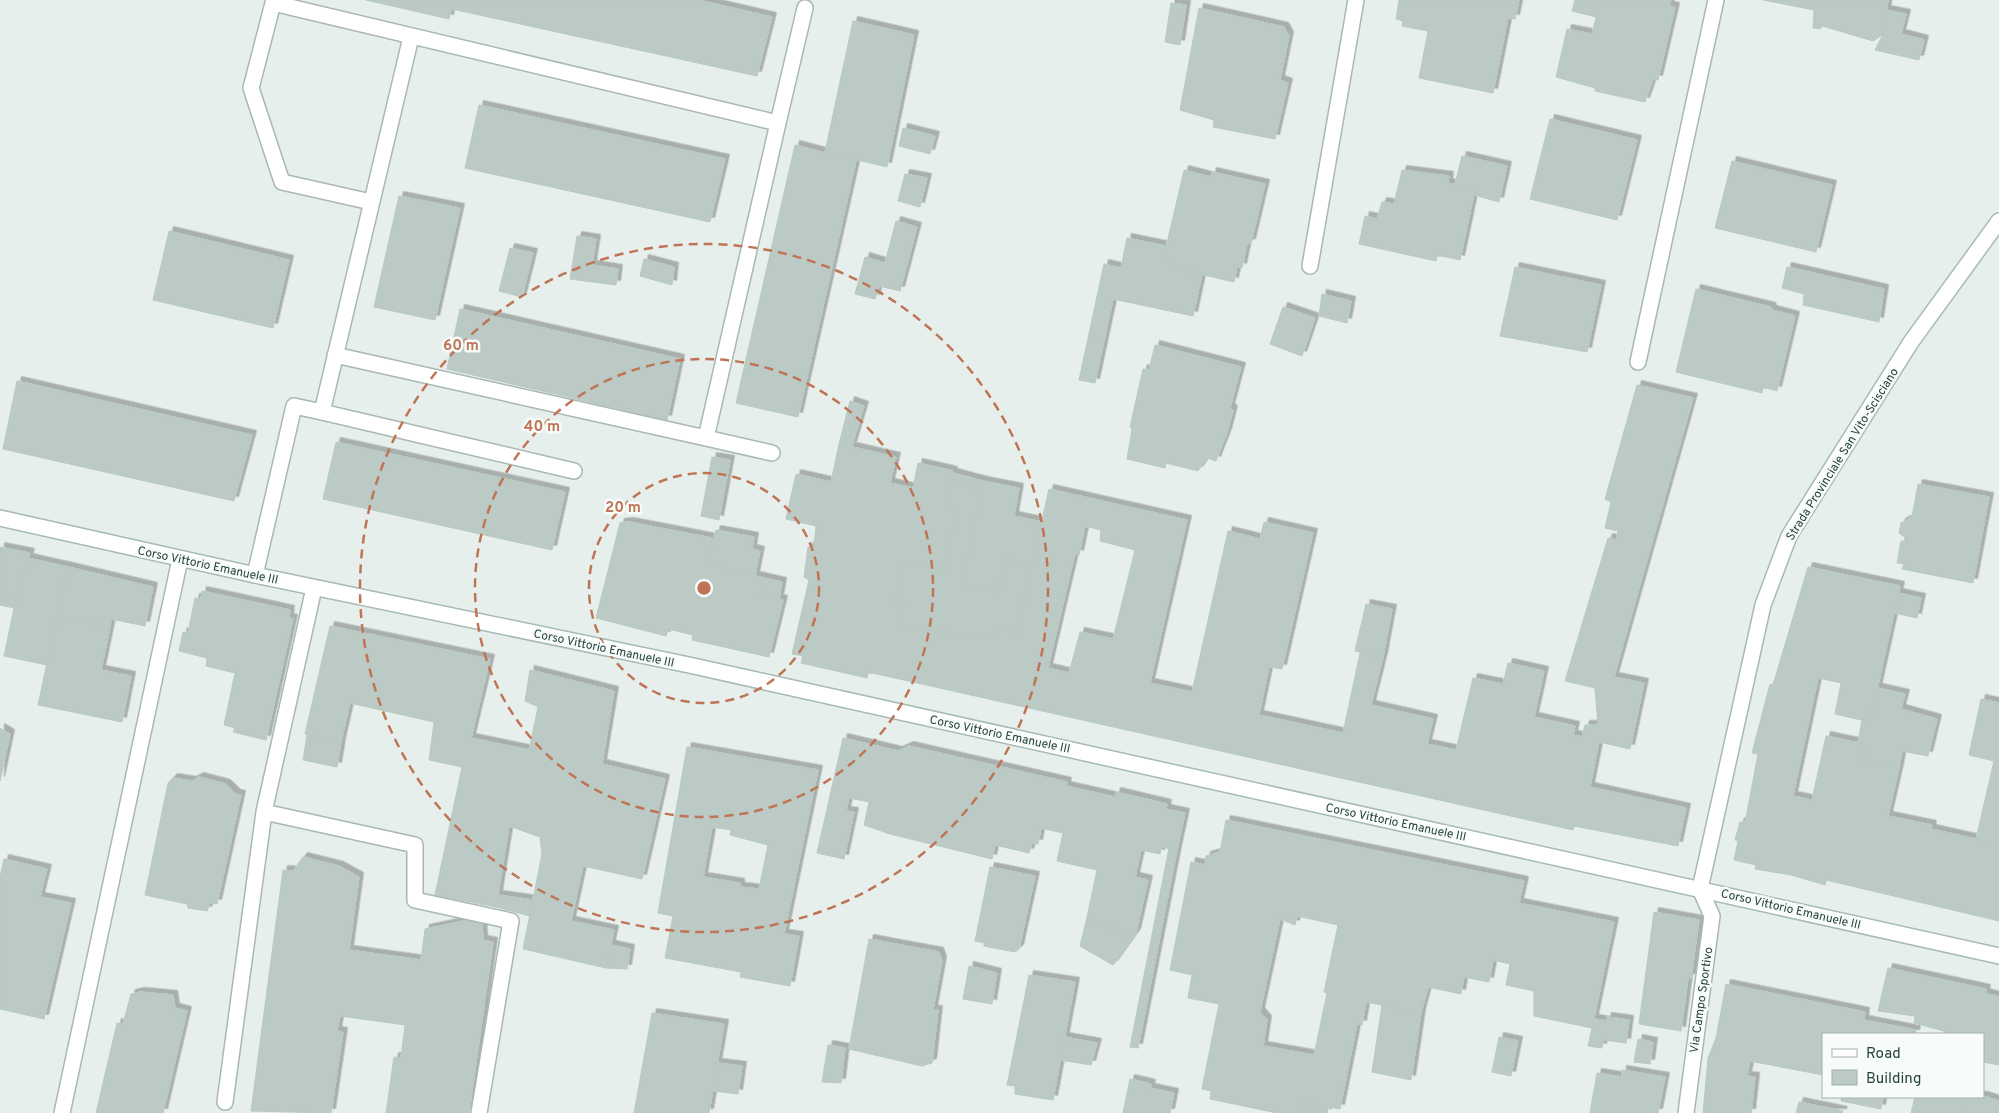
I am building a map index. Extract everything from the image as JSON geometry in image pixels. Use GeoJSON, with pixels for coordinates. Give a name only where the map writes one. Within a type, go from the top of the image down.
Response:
{"type":"FeatureCollection","features":[{"type":"Feature","properties":{"kind":"street"},"geometry":{"type":"LineString","coordinates":[[1310,266],[1356,0]]}},
{"type":"Feature","properties":{"kind":"street"},"geometry":{"type":"LineString","coordinates":[[1638,362],[1716,0]]}},
{"type":"Feature","properties":{"kind":"street"},"geometry":{"type":"LineString","coordinates":[[371,202],[282,182],[251,88],[267,2],[778,123]]}},
{"type":"Feature","properties":{"kind":"street"},"geometry":{"type":"LineString","coordinates":[[706,438],[805,8]]}},
{"type":"Feature","properties":{"kind":"street"},"geometry":{"type":"LineString","coordinates":[[322,412],[411,37]]}},
{"type":"Feature","properties":{"kind":"street","name":"Strada Provinciale San Vito-Scisciano"},"geometry":{"type":"LineString","coordinates":[[1700,889],[1763,604],[1789,536],[1911,342],[1999,220]]}},
{"type":"Feature","properties":{"kind":"street"},"geometry":{"type":"LineString","coordinates":[[335,355],[772,453]]}},
{"type":"Feature","properties":{"kind":"street"},"geometry":{"type":"LineString","coordinates":[[255,575],[294,406],[574,471]]}},
{"type":"Feature","properties":{"kind":"street","name":"Corso Vittorio Emanuele III"},"geometry":{"type":"LineString","coordinates":[[0,518],[314,588],[690,665],[1999,956]]}},
{"type":"Feature","properties":{"kind":"street"},"geometry":{"type":"LineString","coordinates":[[62,1113],[180,559]]}},
{"type":"Feature","properties":{"kind":"street"},"geometry":{"type":"LineString","coordinates":[[225,1102],[264,812],[314,588]]}},
{"type":"Feature","properties":{"kind":"street"},"geometry":{"type":"LineString","coordinates":[[264,812],[415,845],[415,900],[512,921],[479,1113]]}},
{"type":"Feature","properties":{"kind":"street","name":"Via Campo Sportivo"},"geometry":{"type":"LineString","coordinates":[[1686,1113],[1712,916],[1700,889]]}},
{"type":"Feature","properties":{"kind":"building"},"geometry":{"type":"Polygon","coordinates":[[[366,0],[453,0],[449,19],[366,0]]]}},
{"type":"Feature","properties":{"kind":"building"},"geometry":{"type":"Polygon","coordinates":[[[453,0],[698,0],[772,17],[757,76],[452,9],[453,0]]]}},
{"type":"Feature","properties":{"kind":"building"},"geometry":{"type":"Polygon","coordinates":[[[1399,0],[1519,0],[1515,19],[1508,18],[1493,93],[1419,78],[1428,31],[1402,26],[1403,21],[1396,19],[1399,0]]]}},
{"type":"Feature","properties":{"kind":"building"},"geometry":{"type":"Polygon","coordinates":[[[1575,0],[1671,0],[1669,6],[1675,7],[1658,80],[1653,79],[1645,102],[1595,91],[1595,88],[1556,77],[1567,29],[1592,34],[1596,17],[1572,11],[1575,0]]]}},
{"type":"Feature","properties":{"kind":"building"},"geometry":{"type":"Polygon","coordinates":[[[1763,0],[1888,0],[1882,35],[1873,41],[1822,26],[1820,29],[1813,28],[1814,10],[1763,0]]]}},
{"type":"Feature","properties":{"kind":"building"},"geometry":{"type":"Polygon","coordinates":[[[1171,3],[1186,5],[1180,45],[1165,42],[1171,3]]]}},
{"type":"Feature","properties":{"kind":"building"},"geometry":{"type":"Polygon","coordinates":[[[1199,8],[1284,27],[1289,36],[1280,80],[1288,83],[1275,139],[1213,127],[1214,120],[1180,110],[1199,8]]]}},
{"type":"Feature","properties":{"kind":"building"},"geometry":{"type":"Polygon","coordinates":[[[1886,10],[1906,14],[1901,34],[1924,40],[1919,60],[1875,50],[1882,36],[1886,10]]]}},
{"type":"Feature","properties":{"kind":"building"},"geometry":{"type":"Polygon","coordinates":[[[853,21],[914,35],[887,167],[825,152],[853,21]]]}},
{"type":"Feature","properties":{"kind":"building"},"geometry":{"type":"Polygon","coordinates":[[[479,105],[725,159],[710,222],[465,168],[479,105]]]}},
{"type":"Feature","properties":{"kind":"building"},"geometry":{"type":"Polygon","coordinates":[[[1550,119],[1637,140],[1617,220],[1530,199],[1550,119]]]}},
{"type":"Feature","properties":{"kind":"building"},"geometry":{"type":"Polygon","coordinates":[[[903,128],[935,136],[930,154],[899,146],[903,128]]]}},
{"type":"Feature","properties":{"kind":"building"},"geometry":{"type":"Polygon","coordinates":[[[795,145],[856,161],[798,417],[736,403],[795,145]]]}},
{"type":"Feature","properties":{"kind":"building"},"geometry":{"type":"Polygon","coordinates":[[[1462,156],[1507,166],[1499,202],[1474,195],[1475,189],[1455,184],[1462,156]]]}},
{"type":"Feature","properties":{"kind":"building"},"geometry":{"type":"Polygon","coordinates":[[[1732,161],[1832,185],[1816,252],[1715,228],[1732,161]]]}},
{"type":"Feature","properties":{"kind":"building"},"geometry":{"type":"Polygon","coordinates":[[[1184,170],[1211,177],[1212,172],[1265,184],[1251,243],[1247,244],[1242,268],[1237,266],[1234,282],[1169,267],[1171,257],[1164,256],[1184,170]]]}},
{"type":"Feature","properties":{"kind":"building"},"geometry":{"type":"Polygon","coordinates":[[[1402,170],[1449,176],[1448,183],[1475,189],[1460,260],[1437,255],[1436,261],[1359,244],[1365,216],[1377,219],[1382,202],[1394,204],[1402,170]]]}},
{"type":"Feature","properties":{"kind":"building"},"geometry":{"type":"Polygon","coordinates":[[[905,174],[927,178],[920,207],[898,201],[905,174]]]}},
{"type":"Feature","properties":{"kind":"building"},"geometry":{"type":"Polygon","coordinates":[[[399,196],[460,208],[435,320],[374,307],[399,196]]]}},
{"type":"Feature","properties":{"kind":"building"},"geometry":{"type":"Polygon","coordinates":[[[896,221],[917,227],[900,291],[879,286],[875,299],[855,294],[865,257],[885,263],[896,221]]]}},
{"type":"Feature","properties":{"kind":"building"},"geometry":{"type":"Polygon","coordinates":[[[169,231],[289,260],[273,328],[153,300],[169,231]]]}},
{"type":"Feature","properties":{"kind":"building"},"geometry":{"type":"Polygon","coordinates":[[[577,236],[596,239],[592,265],[618,269],[616,285],[570,279],[577,236]]]}},
{"type":"Feature","properties":{"kind":"building"},"geometry":{"type":"Polygon","coordinates":[[[1127,238],[1166,246],[1164,256],[1171,257],[1169,267],[1202,274],[1193,316],[1113,299],[1095,383],[1079,380],[1104,264],[1121,268],[1127,238]]]}},
{"type":"Feature","properties":{"kind":"building"},"geometry":{"type":"Polygon","coordinates":[[[510,248],[533,253],[522,297],[499,291],[510,248]]]}},
{"type":"Feature","properties":{"kind":"building"},"geometry":{"type":"Polygon","coordinates":[[[644,259],[674,267],[672,285],[640,276],[644,259]]]}},
{"type":"Feature","properties":{"kind":"building"},"geometry":{"type":"Polygon","coordinates":[[[1515,267],[1601,285],[1587,352],[1500,336],[1515,267]]]}},
{"type":"Feature","properties":{"kind":"building"},"geometry":{"type":"Polygon","coordinates":[[[1787,267],[1884,289],[1879,322],[1803,305],[1804,294],[1782,288],[1787,267]]]}},
{"type":"Feature","properties":{"kind":"building"},"geometry":{"type":"Polygon","coordinates":[[[1696,289],[1771,307],[1772,310],[1795,316],[1777,391],[1763,387],[1762,393],[1676,372],[1696,289]]]}},
{"type":"Feature","properties":{"kind":"building"},"geometry":{"type":"Polygon","coordinates":[[[1322,294],[1351,301],[1347,323],[1319,316],[1322,294]]]}},
{"type":"Feature","properties":{"kind":"building"},"geometry":{"type":"Polygon","coordinates":[[[1283,307],[1315,318],[1302,356],[1270,344],[1283,307]]]}},
{"type":"Feature","properties":{"kind":"building"},"geometry":{"type":"Polygon","coordinates":[[[460,309],[680,359],[667,420],[447,369],[460,309]]]}},
{"type":"Feature","properties":{"kind":"building"},"geometry":{"type":"Polygon","coordinates":[[[1155,345],[1241,367],[1230,408],[1233,410],[1227,433],[1216,461],[1207,458],[1198,471],[1166,463],[1165,468],[1127,459],[1132,429],[1130,427],[1143,369],[1149,370],[1155,345]]]}},
{"type":"Feature","properties":{"kind":"building"},"geometry":{"type":"Polygon","coordinates":[[[17,381],[252,435],[234,501],[3,449],[17,381]]]}},
{"type":"Feature","properties":{"kind":"building"},"geometry":{"type":"Polygon","coordinates":[[[1637,385],[1693,398],[1614,677],[1644,683],[1630,749],[1599,742],[1590,787],[1686,808],[1678,846],[1574,826],[1573,830],[868,672],[867,678],[801,663],[803,656],[792,654],[809,580],[804,577],[808,547],[814,546],[816,526],[786,519],[796,474],[831,482],[839,444],[896,457],[890,483],[913,488],[918,463],[953,471],[946,505],[957,508],[943,571],[904,562],[895,600],[904,602],[899,625],[992,639],[995,628],[1017,632],[1049,489],[1187,520],[1150,683],[1192,692],[1228,531],[1260,539],[1264,522],[1313,533],[1282,669],[1269,667],[1259,715],[1343,733],[1360,653],[1383,657],[1371,705],[1433,719],[1427,744],[1456,750],[1473,678],[1503,684],[1508,663],[1544,671],[1534,717],[1575,726],[1573,735],[1582,737],[1585,725],[1598,725],[1595,688],[1565,681],[1608,538],[1616,540],[1618,531],[1605,528],[1611,502],[1605,499],[1637,385]],[[1085,526],[1079,555],[1075,553],[1048,668],[1069,673],[1080,632],[1113,639],[1135,550],[1100,541],[1101,530],[1085,526]]]}},
{"type":"Feature","properties":{"kind":"building"},"geometry":{"type":"Polygon","coordinates":[[[850,401],[864,406],[852,446],[839,444],[850,401]]]}},
{"type":"Feature","properties":{"kind":"building"},"geometry":{"type":"Polygon","coordinates":[[[336,442],[565,492],[552,550],[323,499],[336,442]]]}},
{"type":"Feature","properties":{"kind":"building"},"geometry":{"type":"Polygon","coordinates":[[[712,457],[730,460],[719,520],[701,516],[712,457]]]}},
{"type":"Feature","properties":{"kind":"building"},"geometry":{"type":"Polygon","coordinates":[[[953,473],[983,481],[982,489],[950,483],[953,473]]]}},
{"type":"Feature","properties":{"kind":"building"},"geometry":{"type":"Polygon","coordinates":[[[983,481],[1019,488],[1014,516],[1042,522],[1032,564],[1005,558],[998,592],[962,584],[983,481]]]}},
{"type":"Feature","properties":{"kind":"building"},"geometry":{"type":"Polygon","coordinates":[[[950,483],[982,489],[962,584],[998,592],[1005,558],[1032,564],[1017,632],[995,628],[992,639],[899,625],[904,602],[895,600],[904,562],[943,571],[957,508],[946,505],[950,483]]]}},
{"type":"Feature","properties":{"kind":"building"},"geometry":{"type":"Polygon","coordinates":[[[1918,484],[1989,497],[1973,583],[1902,569],[1904,564],[1897,563],[1901,541],[1910,541],[1899,533],[1901,523],[1912,517],[1918,484]]]}},
{"type":"Feature","properties":{"kind":"building"},"geometry":{"type":"Polygon","coordinates":[[[629,522],[712,538],[706,564],[764,578],[760,595],[783,600],[769,657],[692,640],[693,635],[668,629],[666,636],[596,618],[620,523],[629,522]]]}},
{"type":"Feature","properties":{"kind":"building"},"geometry":{"type":"Polygon","coordinates":[[[716,530],[754,537],[752,549],[760,551],[755,576],[706,564],[716,530]]]}},
{"type":"Feature","properties":{"kind":"building"},"geometry":{"type":"Polygon","coordinates":[[[0,547],[30,553],[14,608],[0,605],[0,547]]]}},
{"type":"Feature","properties":{"kind":"building"},"geometry":{"type":"Polygon","coordinates":[[[28,558],[68,567],[47,665],[4,656],[14,608],[28,558]]]}},
{"type":"Feature","properties":{"kind":"building"},"geometry":{"type":"Polygon","coordinates":[[[68,567],[153,587],[145,626],[111,619],[110,627],[57,616],[68,567]]]}},
{"type":"Feature","properties":{"kind":"building"},"geometry":{"type":"Polygon","coordinates":[[[1808,567],[1900,586],[1870,722],[1835,714],[1841,683],[1818,678],[1793,796],[1812,800],[1826,736],[1864,744],[1860,759],[1899,768],[1888,816],[1932,825],[1931,829],[1999,844],[1999,921],[1826,880],[1825,885],[1791,875],[1755,869],[1756,865],[1734,860],[1738,841],[1735,840],[1740,822],[1745,823],[1758,754],[1752,753],[1770,684],[1773,685],[1808,567]]]}},
{"type":"Feature","properties":{"kind":"building"},"geometry":{"type":"Polygon","coordinates":[[[764,578],[782,582],[779,599],[760,595],[764,578]]]}},
{"type":"Feature","properties":{"kind":"building"},"geometry":{"type":"Polygon","coordinates":[[[202,591],[290,610],[289,618],[293,619],[266,740],[233,732],[235,728],[224,725],[235,673],[206,666],[207,658],[179,651],[183,632],[188,633],[195,598],[201,599],[202,591]]]}},
{"type":"Feature","properties":{"kind":"building"},"geometry":{"type":"Polygon","coordinates":[[[1898,593],[1921,598],[1917,618],[1894,613],[1898,593]]]}},
{"type":"Feature","properties":{"kind":"building"},"geometry":{"type":"Polygon","coordinates":[[[1366,604],[1392,609],[1383,657],[1355,651],[1366,604]]]}},
{"type":"Feature","properties":{"kind":"building"},"geometry":{"type":"Polygon","coordinates":[[[57,616],[110,627],[101,670],[131,676],[122,722],[38,705],[57,616]]]}},
{"type":"Feature","properties":{"kind":"building"},"geometry":{"type":"Polygon","coordinates":[[[330,626],[490,659],[471,738],[529,750],[538,707],[525,701],[530,670],[614,691],[602,764],[665,779],[642,879],[583,866],[571,921],[614,930],[606,968],[523,949],[542,854],[540,837],[509,826],[496,907],[435,895],[462,767],[429,760],[434,722],[350,703],[341,742],[305,734],[330,626]]]}},
{"type":"Feature","properties":{"kind":"building"},"geometry":{"type":"Polygon","coordinates":[[[1878,688],[1905,694],[1901,709],[1937,719],[1928,756],[1902,751],[1899,768],[1860,759],[1864,744],[1858,742],[1862,720],[1870,722],[1878,688]]]}},
{"type":"Feature","properties":{"kind":"building"},"geometry":{"type":"Polygon","coordinates":[[[1981,699],[1999,703],[1999,844],[1976,839],[1994,761],[1969,755],[1981,699]]]}},
{"type":"Feature","properties":{"kind":"building"},"geometry":{"type":"Polygon","coordinates":[[[0,728],[10,734],[0,781],[0,728]]]}},
{"type":"Feature","properties":{"kind":"building"},"geometry":{"type":"Polygon","coordinates":[[[307,735],[341,742],[337,767],[303,760],[307,735]]]}},
{"type":"Feature","properties":{"kind":"building"},"geometry":{"type":"Polygon","coordinates":[[[843,738],[898,751],[909,746],[1067,782],[1066,786],[1115,797],[1116,792],[1167,804],[1166,809],[1185,813],[1177,850],[1161,847],[1160,854],[1141,850],[1135,877],[1148,880],[1136,933],[1086,922],[1097,870],[1057,861],[1063,833],[1041,828],[1038,844],[1032,843],[1029,853],[995,845],[992,859],[890,834],[864,825],[869,802],[849,798],[846,811],[854,812],[844,859],[817,853],[843,738]]]}},
{"type":"Feature","properties":{"kind":"building"},"geometry":{"type":"Polygon","coordinates":[[[687,747],[818,770],[784,934],[799,936],[790,986],[740,977],[741,972],[665,958],[673,916],[658,913],[687,747]],[[712,827],[703,877],[740,883],[740,887],[759,889],[768,845],[730,835],[731,830],[712,827]]]}},
{"type":"Feature","properties":{"kind":"building"},"geometry":{"type":"Polygon","coordinates":[[[199,777],[226,784],[236,794],[241,795],[217,904],[210,903],[207,911],[188,908],[187,904],[145,895],[168,783],[173,778],[192,781],[199,777]]]}},
{"type":"Feature","properties":{"kind":"building"},"geometry":{"type":"Polygon","coordinates":[[[1226,820],[1524,881],[1519,903],[1614,922],[1592,1028],[1534,1016],[1534,991],[1506,985],[1510,964],[1493,960],[1489,982],[1464,977],[1461,994],[1428,987],[1421,1013],[1366,1002],[1362,1025],[1357,1024],[1340,1109],[1303,1102],[1301,1113],[1277,1113],[1210,1099],[1211,1091],[1202,1089],[1219,1004],[1188,998],[1192,975],[1170,970],[1191,862],[1205,865],[1206,856],[1220,852],[1226,820]],[[1297,916],[1295,925],[1280,919],[1260,1012],[1267,1020],[1263,1046],[1314,1055],[1327,993],[1324,992],[1338,925],[1297,916]]]}},
{"type":"Feature","properties":{"kind":"building"},"geometry":{"type":"Polygon","coordinates":[[[1169,848],[1177,850],[1138,1048],[1130,1047],[1169,848]]]}},
{"type":"Feature","properties":{"kind":"building"},"geometry":{"type":"Polygon","coordinates":[[[303,857],[339,866],[359,877],[349,950],[421,960],[425,929],[463,921],[482,922],[483,940],[493,942],[469,1113],[386,1113],[394,1057],[401,1058],[405,1025],[340,1016],[337,1031],[343,1032],[331,1113],[251,1111],[283,870],[293,871],[303,857]]]}},
{"type":"Feature","properties":{"kind":"building"},"geometry":{"type":"Polygon","coordinates":[[[4,859],[47,869],[40,897],[71,903],[44,1019],[0,1009],[0,877],[4,859]]]}},
{"type":"Feature","properties":{"kind":"building"},"geometry":{"type":"Polygon","coordinates":[[[990,867],[1035,876],[1019,949],[1015,952],[984,946],[984,943],[975,941],[990,867]]]}},
{"type":"Feature","properties":{"kind":"building"},"geometry":{"type":"Polygon","coordinates":[[[498,895],[533,900],[530,916],[496,907],[498,895]]]}},
{"type":"Feature","properties":{"kind":"building"},"geometry":{"type":"Polygon","coordinates":[[[1654,912],[1699,920],[1691,978],[1688,978],[1681,1031],[1639,1024],[1654,912]]]}},
{"type":"Feature","properties":{"kind":"building"},"geometry":{"type":"Polygon","coordinates":[[[1086,922],[1136,933],[1113,965],[1080,946],[1086,922]]]}},
{"type":"Feature","properties":{"kind":"building"},"geometry":{"type":"Polygon","coordinates":[[[869,939],[939,952],[942,961],[933,1010],[938,1010],[932,1063],[922,1066],[849,1049],[869,939]]]}},
{"type":"Feature","properties":{"kind":"building"},"geometry":{"type":"Polygon","coordinates":[[[611,945],[630,949],[627,969],[606,968],[611,945]]]}},
{"type":"Feature","properties":{"kind":"building"},"geometry":{"type":"Polygon","coordinates":[[[969,966],[997,973],[992,1004],[963,999],[969,966]]]}},
{"type":"Feature","properties":{"kind":"building"},"geometry":{"type":"Polygon","coordinates":[[[1888,968],[1986,989],[1985,993],[1999,997],[1999,1065],[1984,1062],[1984,1033],[1943,1033],[1944,1031],[1914,1023],[1915,1016],[1878,1011],[1888,968]]]}},
{"type":"Feature","properties":{"kind":"building"},"geometry":{"type":"Polygon","coordinates":[[[1029,975],[1075,982],[1053,1100],[1015,1094],[1015,1086],[1007,1085],[1029,975]]]}},
{"type":"Feature","properties":{"kind":"building"},"geometry":{"type":"Polygon","coordinates":[[[1726,984],[1865,1012],[1864,1020],[1916,1030],[1915,1033],[1822,1033],[1822,1075],[1750,1061],[1747,1076],[1755,1077],[1751,1113],[1703,1113],[1708,1058],[1716,1038],[1726,984]]]}},
{"type":"Feature","properties":{"kind":"building"},"geometry":{"type":"Polygon","coordinates":[[[140,992],[173,995],[175,1008],[187,1011],[163,1113],[96,1113],[117,1023],[123,1024],[131,994],[140,992]]]}},
{"type":"Feature","properties":{"kind":"building"},"geometry":{"type":"Polygon","coordinates":[[[1382,1005],[1421,1013],[1411,1080],[1372,1072],[1382,1005]]]}},
{"type":"Feature","properties":{"kind":"building"},"geometry":{"type":"Polygon","coordinates":[[[652,1013],[724,1024],[709,1113],[634,1113],[652,1013]]]}},
{"type":"Feature","properties":{"kind":"building"},"geometry":{"type":"Polygon","coordinates":[[[1607,1017],[1629,1020],[1626,1043],[1603,1040],[1602,1048],[1588,1046],[1594,1019],[1606,1021],[1607,1017]]]}},
{"type":"Feature","properties":{"kind":"building"},"geometry":{"type":"Polygon","coordinates":[[[1064,1037],[1097,1043],[1091,1065],[1060,1060],[1064,1037]]]}},
{"type":"Feature","properties":{"kind":"building"},"geometry":{"type":"Polygon","coordinates":[[[1499,1037],[1518,1041],[1511,1076],[1492,1072],[1499,1037]]]}},
{"type":"Feature","properties":{"kind":"building"},"geometry":{"type":"Polygon","coordinates":[[[1638,1039],[1653,1042],[1650,1064],[1634,1062],[1638,1039]]]}},
{"type":"Feature","properties":{"kind":"building"},"geometry":{"type":"Polygon","coordinates":[[[828,1045],[845,1048],[841,1083],[822,1082],[828,1045]]]}},
{"type":"Feature","properties":{"kind":"building"},"geometry":{"type":"Polygon","coordinates":[[[717,1063],[742,1066],[738,1094],[713,1091],[717,1063]]]}},
{"type":"Feature","properties":{"kind":"building"},"geometry":{"type":"Polygon","coordinates":[[[1622,1070],[1665,1077],[1658,1113],[1590,1113],[1597,1073],[1622,1077],[1622,1070]]]}},
{"type":"Feature","properties":{"kind":"building"},"geometry":{"type":"Polygon","coordinates":[[[1130,1079],[1151,1084],[1150,1088],[1174,1093],[1170,1113],[1123,1113],[1130,1079]]]}},
{"type":"Feature","properties":{"kind":"building"},"geometry":{"type":"Polygon","coordinates":[[[1984,1096],[1999,1101],[1999,1113],[1965,1113],[1968,1098],[1984,1098],[1984,1096]]]}},
{"type":"Feature","properties":{"kind":"building"},"geometry":{"type":"Polygon","coordinates":[[[1842,1098],[1883,1098],[1881,1109],[1841,1101],[1842,1098]]]}},
{"type":"Feature","properties":{"kind":"building"},"geometry":{"type":"Polygon","coordinates":[[[1915,1098],[1968,1098],[1965,1113],[1911,1113],[1915,1098]]]}},
{"type":"Feature","properties":{"kind":"building"},"geometry":{"type":"Polygon","coordinates":[[[1303,1102],[1328,1107],[1327,1113],[1301,1113],[1303,1102]]]}},
{"type":"Feature","properties":{"kind":"building"},"geometry":{"type":"Polygon","coordinates":[[[1799,1102],[1843,1111],[1842,1113],[1796,1113],[1799,1102]]]}}]}
